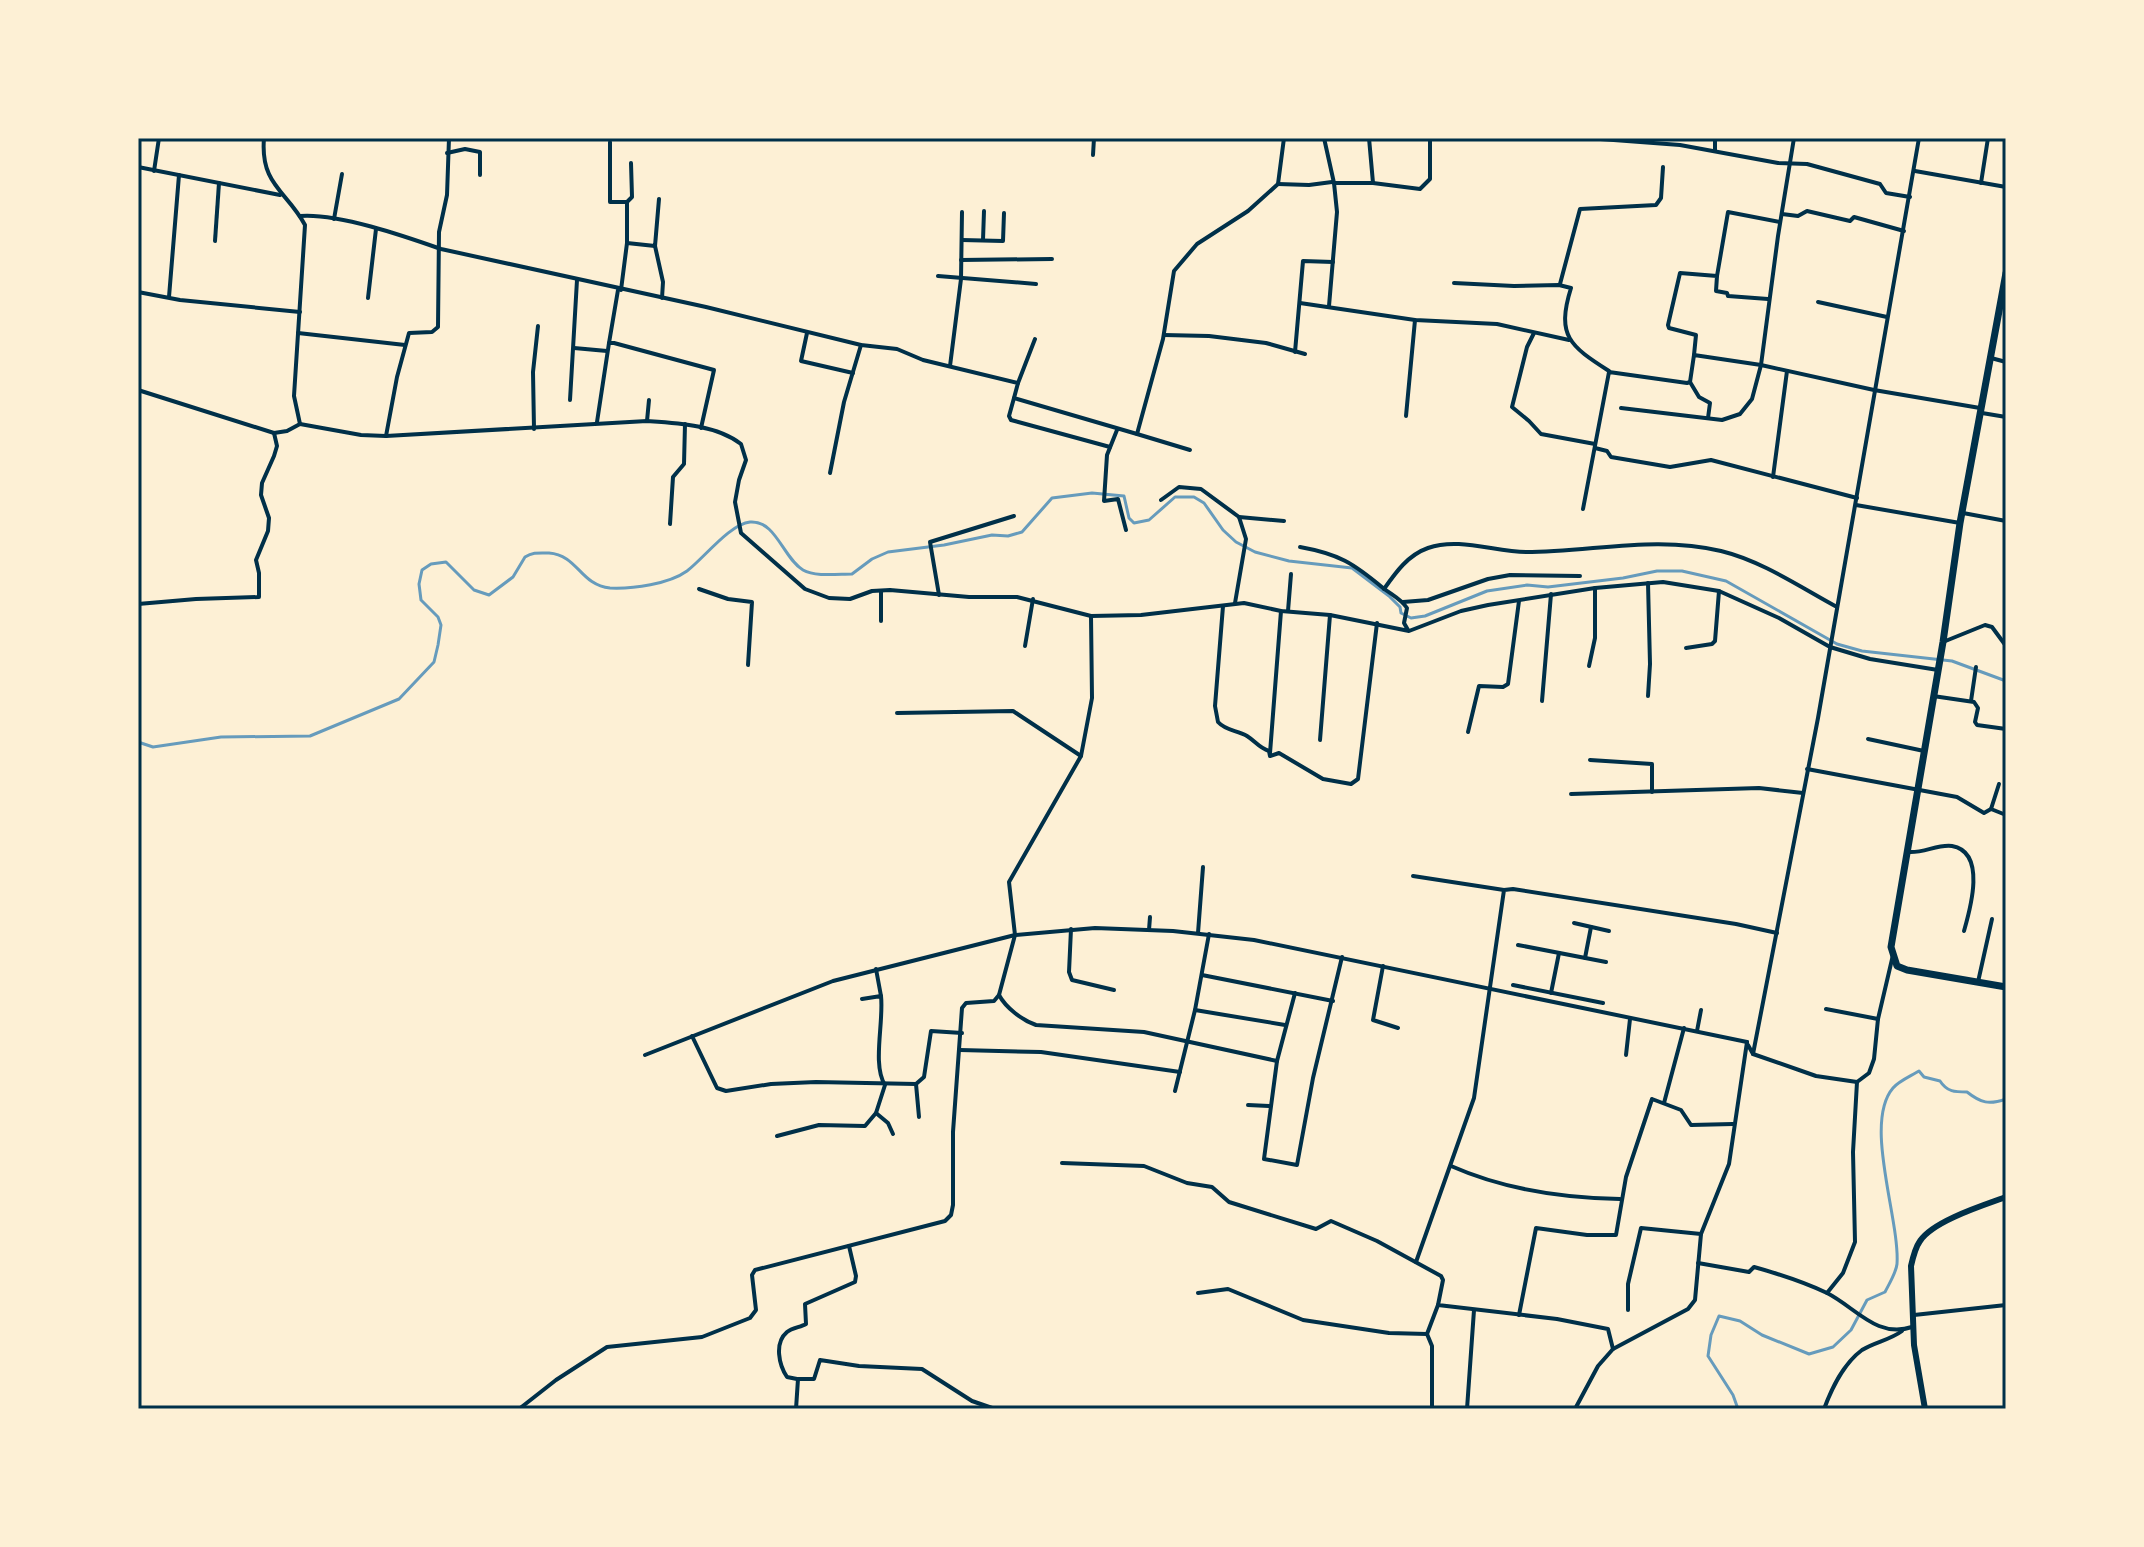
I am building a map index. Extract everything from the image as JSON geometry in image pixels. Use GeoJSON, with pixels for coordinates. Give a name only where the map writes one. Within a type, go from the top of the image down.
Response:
{"type":"FeatureCollection","features":[{"type":"Feature","properties":{"kind":"main road"},"geometry":{"type":"LineString","coordinates":[[2006,273],[1960,523],[1894,922],[1893,954],[1897,966],[1907,970],[2006,987]]}},
{"type":"Feature","properties":{"kind":"street"},"geometry":{"type":"LineString","coordinates":[[154,171],[159,138]]}},
{"type":"Feature","properties":{"kind":"street"},"geometry":{"type":"LineString","coordinates":[[264,138],[269,176],[305,225],[294,396],[300,424]]}},
{"type":"Feature","properties":{"kind":"street"},"geometry":{"type":"LineString","coordinates":[[386,436],[409,333],[432,332],[438,327],[439,232],[447,195],[449,138]]}},
{"type":"Feature","properties":{"kind":"street"},"geometry":{"type":"LineString","coordinates":[[1093,155],[1094,138]]}},
{"type":"Feature","properties":{"kind":"street"},"geometry":{"type":"LineString","coordinates":[[1137,434],[1164,335],[1177,265],[1197,244],[1240,217],[1278,184],[1284,138]]}},
{"type":"Feature","properties":{"kind":"street"},"geometry":{"type":"LineString","coordinates":[[1324,138],[1337,212],[1329,306]]}},
{"type":"Feature","properties":{"kind":"street"},"geometry":{"type":"LineString","coordinates":[[1369,138],[1373,183]]}},
{"type":"Feature","properties":{"kind":"street"},"geometry":{"type":"LineString","coordinates":[[1278,184],[1373,183],[1414,190],[1430,179],[1430,138]]}},
{"type":"Feature","properties":{"kind":"street"},"geometry":{"type":"LineString","coordinates":[[1586,138],[1680,145],[1825,168],[1880,184],[1886,193],[1910,197]]}},
{"type":"Feature","properties":{"kind":"street"},"geometry":{"type":"LineString","coordinates":[[1680,145],[1681,138]]}},
{"type":"Feature","properties":{"kind":"street"},"geometry":{"type":"LineString","coordinates":[[1715,138],[1715,150]]}},
{"type":"Feature","properties":{"kind":"street"},"geometry":{"type":"LineString","coordinates":[[1621,408],[1722,420],[1740,414],[1752,399],[1761,365],[1768,299],[1794,138]]}},
{"type":"Feature","properties":{"kind":"street"},"geometry":{"type":"LineString","coordinates":[[1753,1054],[1833,633],[1919,138]]}},
{"type":"Feature","properties":{"kind":"street"},"geometry":{"type":"LineString","coordinates":[[1981,183],[1988,138]]}},
{"type":"Feature","properties":{"kind":"street"},"geometry":{"type":"LineString","coordinates":[[610,142],[610,202],[627,202],[632,197],[631,163]]}},
{"type":"Feature","properties":{"kind":"street"},"geometry":{"type":"LineString","coordinates":[[447,153],[465,149],[480,152],[480,175]]}},
{"type":"Feature","properties":{"kind":"street"},"geometry":{"type":"LineString","coordinates":[[138,167],[282,195]]}},
{"type":"Feature","properties":{"kind":"street"},"geometry":{"type":"LineString","coordinates":[[1559,285],[1580,209],[1595,210],[1629,204],[1656,205],[1661,198],[1663,167]]}},
{"type":"Feature","properties":{"kind":"street"},"geometry":{"type":"LineString","coordinates":[[1915,171],[2006,187]]}},
{"type":"Feature","properties":{"kind":"street"},"geometry":{"type":"LineString","coordinates":[[334,219],[342,174]]}},
{"type":"Feature","properties":{"kind":"street"},"geometry":{"type":"LineString","coordinates":[[169,297],[179,175]]}},
{"type":"Feature","properties":{"kind":"street"},"geometry":{"type":"LineString","coordinates":[[215,241],[219,183]]}},
{"type":"Feature","properties":{"kind":"street"},"geometry":{"type":"LineString","coordinates":[[659,199],[655,246],[663,282],[662,298]]}},
{"type":"Feature","properties":{"kind":"street"},"geometry":{"type":"LineString","coordinates":[[597,422],[627,243],[627,202]]}},
{"type":"Feature","properties":{"kind":"street"},"geometry":{"type":"LineString","coordinates":[[983,241],[984,211]]}},
{"type":"Feature","properties":{"kind":"street"},"geometry":{"type":"LineString","coordinates":[[1782,214],[1797,216],[1806,211],[1850,221],[1852,217],[1904,231]]}},
{"type":"Feature","properties":{"kind":"street"},"geometry":{"type":"LineString","coordinates":[[950,366],[961,279],[962,212]]}},
{"type":"Feature","properties":{"kind":"street"},"geometry":{"type":"LineString","coordinates":[[1768,299],[1728,296],[1716,291],[1717,276],[1728,212],[1780,222]]}},
{"type":"Feature","properties":{"kind":"street"},"geometry":{"type":"LineString","coordinates":[[962,240],[1003,241],[1004,213]]}},
{"type":"Feature","properties":{"kind":"street"},"geometry":{"type":"LineString","coordinates":[[300,216],[334,219],[441,249],[861,345],[897,349],[1018,383]]}},
{"type":"Feature","properties":{"kind":"street"},"geometry":{"type":"LineString","coordinates":[[368,298],[376,229]]}},
{"type":"Feature","properties":{"kind":"street"},"geometry":{"type":"LineString","coordinates":[[627,243],[655,246]]}},
{"type":"Feature","properties":{"kind":"street"},"geometry":{"type":"LineString","coordinates":[[961,260],[1052,259]]}},
{"type":"Feature","properties":{"kind":"street"},"geometry":{"type":"LineString","coordinates":[[1295,352],[1303,261],[1333,262]]}},
{"type":"Feature","properties":{"kind":"street"},"geometry":{"type":"LineString","coordinates":[[1708,418],[1710,403],[1699,397],[1690,382],[1696,335],[1669,328],[1668,325],[1681,272],[1717,276]]}},
{"type":"Feature","properties":{"kind":"street"},"geometry":{"type":"LineString","coordinates":[[938,276],[1036,284]]}},
{"type":"Feature","properties":{"kind":"street"},"geometry":{"type":"LineString","coordinates":[[570,400],[577,280]]}},
{"type":"Feature","properties":{"kind":"street"},"geometry":{"type":"LineString","coordinates":[[1454,283],[1559,285],[1571,288],[1563,316],[1569,340]]}},
{"type":"Feature","properties":{"kind":"street"},"geometry":{"type":"LineString","coordinates":[[138,292],[300,312]]}},
{"type":"Feature","properties":{"kind":"street"},"geometry":{"type":"LineString","coordinates":[[1818,302],[1887,317]]}},
{"type":"Feature","properties":{"kind":"street"},"geometry":{"type":"LineString","coordinates":[[1300,303],[1415,320],[1474,322],[1569,340],[1609,372],[1690,382]]}},
{"type":"Feature","properties":{"kind":"street"},"geometry":{"type":"LineString","coordinates":[[1406,416],[1415,320]]}},
{"type":"Feature","properties":{"kind":"street"},"geometry":{"type":"LineString","coordinates":[[534,429],[533,372],[538,326]]}},
{"type":"Feature","properties":{"kind":"street"},"geometry":{"type":"LineString","coordinates":[[298,333],[405,345]]}},
{"type":"Feature","properties":{"kind":"street"},"geometry":{"type":"LineString","coordinates":[[807,333],[801,361],[853,373]]}},
{"type":"Feature","properties":{"kind":"street"},"geometry":{"type":"LineString","coordinates":[[1534,333],[1527,347],[1513,408],[1541,434],[1594,446],[1607,451],[1611,457],[1670,467],[1711,460],[1857,498]]}},
{"type":"Feature","properties":{"kind":"street"},"geometry":{"type":"LineString","coordinates":[[1164,335],[1209,336],[1266,343],[1305,354]]}},
{"type":"Feature","properties":{"kind":"street"},"geometry":{"type":"LineString","coordinates":[[1035,339],[1018,383],[1009,416],[1011,420],[1110,447]]}},
{"type":"Feature","properties":{"kind":"street"},"geometry":{"type":"LineString","coordinates":[[609,343],[714,370],[701,428]]}},
{"type":"Feature","properties":{"kind":"street"},"geometry":{"type":"LineString","coordinates":[[830,473],[861,345]]}},
{"type":"Feature","properties":{"kind":"street"},"geometry":{"type":"LineString","coordinates":[[573,348],[607,351]]}},
{"type":"Feature","properties":{"kind":"street"},"geometry":{"type":"LineString","coordinates":[[1694,355],[1761,365],[2006,417]]}},
{"type":"Feature","properties":{"kind":"street"},"geometry":{"type":"LineString","coordinates":[[1991,358],[2006,362]]}},
{"type":"Feature","properties":{"kind":"street"},"geometry":{"type":"LineString","coordinates":[[1773,477],[1787,371]]}},
{"type":"Feature","properties":{"kind":"street"},"geometry":{"type":"LineString","coordinates":[[1583,509],[1609,372]]}},
{"type":"Feature","properties":{"kind":"street"},"geometry":{"type":"LineString","coordinates":[[138,390],[274,433],[300,424],[386,436],[454,430],[534,429],[597,422],[647,421],[701,428],[734,438],[741,444],[746,460],[736,490],[741,533],[811,593],[840,600],[881,591],[917,591],[939,595],[1033,599],[1091,616],[1141,615],[1235,603],[1254,604],[1409,631],[1461,611],[1551,594],[1674,583],[1719,591],[1830,644],[1870,659],[1938,668]]}},
{"type":"Feature","properties":{"kind":"street"},"geometry":{"type":"LineString","coordinates":[[1014,398],[1190,450]]}},
{"type":"Feature","properties":{"kind":"street"},"geometry":{"type":"LineString","coordinates":[[647,421],[649,400]]}},
{"type":"Feature","properties":{"kind":"street"},"geometry":{"type":"LineString","coordinates":[[670,524],[673,479],[681,467],[685,424]]}},
{"type":"Feature","properties":{"kind":"street"},"geometry":{"type":"LineString","coordinates":[[1117,430],[1110,447],[1104,501],[1118,499],[1126,530]]}},
{"type":"Feature","properties":{"kind":"street"},"geometry":{"type":"LineString","coordinates":[[138,604],[259,597],[256,560],[268,531],[269,518],[261,495],[262,483],[277,446],[274,433]]}},
{"type":"Feature","properties":{"kind":"street"},"geometry":{"type":"LineString","coordinates":[[1161,500],[1179,487],[1201,489],[1239,517],[1284,521]]}},
{"type":"Feature","properties":{"kind":"street"},"geometry":{"type":"LineString","coordinates":[[1856,505],[1960,523]]}},
{"type":"Feature","properties":{"kind":"street"},"geometry":{"type":"LineString","coordinates":[[1963,513],[2006,521]]}},
{"type":"Feature","properties":{"kind":"street"},"geometry":{"type":"LineString","coordinates":[[939,595],[929,546],[931,541],[1014,516]]}},
{"type":"Feature","properties":{"kind":"street"},"geometry":{"type":"LineString","coordinates":[[1235,603],[1246,539],[1239,517]]}},
{"type":"Feature","properties":{"kind":"street"},"geometry":{"type":"LineString","coordinates":[[1384,589],[1398,569],[1415,554],[1438,545],[1525,552],[1661,542],[1700,546],[1737,555],[1837,607]]}},
{"type":"Feature","properties":{"kind":"street"},"geometry":{"type":"LineString","coordinates":[[1300,547],[1330,553],[1370,575],[1403,602],[1407,608],[1404,623],[1409,631]]}},
{"type":"Feature","properties":{"kind":"street"},"geometry":{"type":"LineString","coordinates":[[1288,612],[1291,574]]}},
{"type":"Feature","properties":{"kind":"street"},"geometry":{"type":"LineString","coordinates":[[1403,602],[1428,600],[1488,579],[1510,575],[1580,576]]}},
{"type":"Feature","properties":{"kind":"street"},"geometry":{"type":"LineString","coordinates":[[1648,583],[1648,696]]}},
{"type":"Feature","properties":{"kind":"street"},"geometry":{"type":"LineString","coordinates":[[1589,666],[1595,638],[1595,588]]}},
{"type":"Feature","properties":{"kind":"street"},"geometry":{"type":"LineString","coordinates":[[699,589],[728,599],[752,602],[748,665]]}},
{"type":"Feature","properties":{"kind":"street"},"geometry":{"type":"LineString","coordinates":[[881,591],[881,621]]}},
{"type":"Feature","properties":{"kind":"street"},"geometry":{"type":"LineString","coordinates":[[1686,648],[1715,641],[1719,591]]}},
{"type":"Feature","properties":{"kind":"street"},"geometry":{"type":"LineString","coordinates":[[1542,701],[1551,594]]}},
{"type":"Feature","properties":{"kind":"street"},"geometry":{"type":"LineString","coordinates":[[1025,646],[1033,599]]}},
{"type":"Feature","properties":{"kind":"street"},"geometry":{"type":"LineString","coordinates":[[1468,732],[1479,686],[1503,687],[1508,684],[1519,601]]}},
{"type":"Feature","properties":{"kind":"street"},"geometry":{"type":"LineString","coordinates":[[1223,606],[1215,717],[1221,726],[1250,738],[1269,751],[1270,756]]}},
{"type":"Feature","properties":{"kind":"street"},"geometry":{"type":"LineString","coordinates":[[1270,756],[1281,611]]}},
{"type":"Feature","properties":{"kind":"street"},"geometry":{"type":"LineString","coordinates":[[1320,740],[1330,615]]}},
{"type":"Feature","properties":{"kind":"street"},"geometry":{"type":"LineString","coordinates":[[519,1409],[607,1347],[699,1337],[750,1318],[756,1310],[752,1275],[755,1270],[931,1226],[951,1215],[953,1132],[963,1004],[988,1003],[999,995],[1015,935],[1009,882],[1081,756],[1092,698],[1091,616]]}},
{"type":"Feature","properties":{"kind":"street"},"geometry":{"type":"LineString","coordinates":[[1270,756],[1279,753],[1323,779],[1351,784],[1358,779],[1377,623]]}},
{"type":"Feature","properties":{"kind":"street"},"geometry":{"type":"LineString","coordinates":[[1942,646],[1985,625],[1992,627],[2006,646]]}},
{"type":"Feature","properties":{"kind":"street"},"geometry":{"type":"LineString","coordinates":[[1971,701],[1976,667]]}},
{"type":"Feature","properties":{"kind":"street"},"geometry":{"type":"LineString","coordinates":[[1933,696],[1971,701],[1977,705],[1977,725],[2006,729]]}},
{"type":"Feature","properties":{"kind":"street"},"geometry":{"type":"LineString","coordinates":[[897,713],[1007,709],[1081,756]]}},
{"type":"Feature","properties":{"kind":"street"},"geometry":{"type":"LineString","coordinates":[[1868,739],[1924,751]]}},
{"type":"Feature","properties":{"kind":"street"},"geometry":{"type":"LineString","coordinates":[[1590,760],[1652,764],[1652,792]]}},
{"type":"Feature","properties":{"kind":"street"},"geometry":{"type":"LineString","coordinates":[[1807,769],[1967,800],[1984,813],[1991,809],[1999,784]]}},
{"type":"Feature","properties":{"kind":"street"},"geometry":{"type":"LineString","coordinates":[[1571,794],[1759,788],[1803,793]]}},
{"type":"Feature","properties":{"kind":"street"},"geometry":{"type":"LineString","coordinates":[[1991,809],[2006,815]]}},
{"type":"Feature","properties":{"kind":"street"},"geometry":{"type":"LineString","coordinates":[[1907,851],[1920,853],[1947,846],[1958,848],[1967,856],[1973,873],[1973,886],[1964,931]]}},
{"type":"Feature","properties":{"kind":"street"},"geometry":{"type":"LineString","coordinates":[[1198,933],[1203,867]]}},
{"type":"Feature","properties":{"kind":"street"},"geometry":{"type":"LineString","coordinates":[[1413,876],[1513,889],[1777,933]]}},
{"type":"Feature","properties":{"kind":"street"},"geometry":{"type":"LineString","coordinates":[[1416,1262],[1474,1098],[1504,890]]}},
{"type":"Feature","properties":{"kind":"street"},"geometry":{"type":"LineString","coordinates":[[1149,930],[1150,917]]}},
{"type":"Feature","properties":{"kind":"street"},"geometry":{"type":"LineString","coordinates":[[1977,984],[1992,919]]}},
{"type":"Feature","properties":{"kind":"street"},"geometry":{"type":"LineString","coordinates":[[1574,923],[1609,931]]}},
{"type":"Feature","properties":{"kind":"street"},"geometry":{"type":"LineString","coordinates":[[1585,958],[1591,927]]}},
{"type":"Feature","properties":{"kind":"street"},"geometry":{"type":"LineString","coordinates":[[1071,929],[1069,972],[1072,980],[1114,990]]}},
{"type":"Feature","properties":{"kind":"street"},"geometry":{"type":"LineString","coordinates":[[645,1055],[833,981],[1015,935],[1071,929],[1209,934],[1342,957],[1747,1042]]}},
{"type":"Feature","properties":{"kind":"street"},"geometry":{"type":"LineString","coordinates":[[1175,1091],[1195,1010],[1209,934]]}},
{"type":"Feature","properties":{"kind":"street"},"geometry":{"type":"LineString","coordinates":[[1518,945],[1606,962]]}},
{"type":"Feature","properties":{"kind":"street"},"geometry":{"type":"LineString","coordinates":[[1546,1002],[1551,993],[1559,953]]}},
{"type":"Feature","properties":{"kind":"street"},"geometry":{"type":"LineString","coordinates":[[1747,1042],[1753,1054],[1816,1076],[1857,1082],[1869,1073],[1874,1059],[1878,1019],[1893,954]]}},
{"type":"Feature","properties":{"kind":"street"},"geometry":{"type":"LineString","coordinates":[[1295,993],[1277,1061],[1264,1159],[1297,1165],[1313,1078],[1342,957]]}},
{"type":"Feature","properties":{"kind":"street"},"geometry":{"type":"LineString","coordinates":[[1383,966],[1373,1020],[1398,1028]]}},
{"type":"Feature","properties":{"kind":"street"},"geometry":{"type":"LineString","coordinates":[[876,969],[883,1011],[879,1077],[885,1085]]}},
{"type":"Feature","properties":{"kind":"street"},"geometry":{"type":"LineString","coordinates":[[1201,975],[1333,1001]]}},
{"type":"Feature","properties":{"kind":"street"},"geometry":{"type":"LineString","coordinates":[[1513,985],[1603,1003]]}},
{"type":"Feature","properties":{"kind":"street"},"geometry":{"type":"LineString","coordinates":[[1551,993],[1553,1003]]}},
{"type":"Feature","properties":{"kind":"street"},"geometry":{"type":"LineString","coordinates":[[999,995],[1013,1010],[1036,1025],[1144,1032],[1188,1039],[1277,1061]]}},
{"type":"Feature","properties":{"kind":"street"},"geometry":{"type":"LineString","coordinates":[[862,999],[881,996]]}},
{"type":"Feature","properties":{"kind":"street"},"geometry":{"type":"LineString","coordinates":[[1826,1009],[1878,1019]]}},
{"type":"Feature","properties":{"kind":"street"},"geometry":{"type":"LineString","coordinates":[[1195,1010],[1285,1025]]}},
{"type":"Feature","properties":{"kind":"street"},"geometry":{"type":"LineString","coordinates":[[1697,1031],[1701,1010]]}},
{"type":"Feature","properties":{"kind":"street"},"geometry":{"type":"LineString","coordinates":[[1626,1055],[1630,1019]]}},
{"type":"Feature","properties":{"kind":"street"},"geometry":{"type":"LineString","coordinates":[[1664,1103],[1684,1028]]}},
{"type":"Feature","properties":{"kind":"street"},"geometry":{"type":"LineString","coordinates":[[692,1036],[714,1083],[722,1091],[816,1082],[916,1084],[924,1077],[931,1031],[962,1033]]}},
{"type":"Feature","properties":{"kind":"street"},"geometry":{"type":"LineString","coordinates":[[1575,1409],[1598,1366],[1613,1349],[1688,1309],[1695,1300],[1701,1234],[1729,1164],[1747,1042]]}},
{"type":"Feature","properties":{"kind":"street"},"geometry":{"type":"LineString","coordinates":[[960,1050],[1048,1052],[1180,1072]]}},
{"type":"Feature","properties":{"kind":"street"},"geometry":{"type":"LineString","coordinates":[[1827,1293],[1843,1273],[1855,1242],[1853,1152],[1857,1082]]}},
{"type":"Feature","properties":{"kind":"street"},"geometry":{"type":"LineString","coordinates":[[916,1084],[919,1117]]}},
{"type":"Feature","properties":{"kind":"street"},"geometry":{"type":"LineString","coordinates":[[777,1136],[819,1125],[865,1126],[876,1113],[885,1085]]}},
{"type":"Feature","properties":{"kind":"street"},"geometry":{"type":"LineString","coordinates":[[1519,1315],[1536,1228],[1615,1236],[1630,1160],[1652,1099],[1681,1110],[1691,1125],[1733,1124]]}},
{"type":"Feature","properties":{"kind":"street"},"geometry":{"type":"LineString","coordinates":[[1248,1105],[1269,1106]]}},
{"type":"Feature","properties":{"kind":"street"},"geometry":{"type":"LineString","coordinates":[[876,1113],[888,1123],[893,1134]]}},
{"type":"Feature","properties":{"kind":"street"},"geometry":{"type":"LineString","coordinates":[[1062,1163],[1144,1166],[1187,1183],[1212,1187],[1229,1202],[1303,1225],[1320,1228],[1331,1221],[1443,1278],[1438,1305],[1427,1334],[1432,1346],[1432,1409]]}},
{"type":"Feature","properties":{"kind":"street"},"geometry":{"type":"LineString","coordinates":[[1451,1166],[1494,1182],[1585,1197],[1621,1199]]}},
{"type":"Feature","properties":{"kind":"street"},"geometry":{"type":"LineString","coordinates":[[1925,1409],[1912,1327],[1911,1266],[1920,1240],[1934,1228],[2006,1197]]}},
{"type":"Feature","properties":{"kind":"street"},"geometry":{"type":"LineString","coordinates":[[1628,1310],[1628,1284],[1641,1228],[1701,1234]]}},
{"type":"Feature","properties":{"kind":"street"},"geometry":{"type":"LineString","coordinates":[[849,1246],[855,1282],[805,1304],[806,1324],[788,1331],[782,1340],[779,1355],[787,1377],[814,1379],[820,1360],[922,1369],[972,1401],[995,1409]]}},
{"type":"Feature","properties":{"kind":"street"},"geometry":{"type":"LineString","coordinates":[[1698,1263],[1749,1272],[1754,1267],[1783,1275],[1827,1293],[1881,1328],[1902,1331]]}},
{"type":"Feature","properties":{"kind":"street"},"geometry":{"type":"LineString","coordinates":[[1198,1293],[1228,1289],[1286,1315],[1313,1322],[1389,1333],[1427,1334]]}},
{"type":"Feature","properties":{"kind":"street"},"geometry":{"type":"LineString","coordinates":[[1438,1305],[1608,1329],[1613,1349]]}},
{"type":"Feature","properties":{"kind":"street"},"geometry":{"type":"LineString","coordinates":[[1912,1316],[2006,1305]]}},
{"type":"Feature","properties":{"kind":"street"},"geometry":{"type":"LineString","coordinates":[[1467,1409],[1474,1310]]}},
{"type":"Feature","properties":{"kind":"street"},"geometry":{"type":"LineString","coordinates":[[1824,1409],[1837,1378],[1863,1350],[1912,1327]]}},
{"type":"Feature","properties":{"kind":"street"},"geometry":{"type":"LineString","coordinates":[[796,1409],[798,1379]]}},
{"type":"Feature","properties":{"kind":"waterway"},"geometry":{"type":"LineString","coordinates":[[138,742],[153,747],[221,737],[310,736],[399,699],[434,662],[441,625],[438,617],[421,600],[419,584],[422,570],[431,564],[446,562],[474,590],[489,595],[513,577],[525,557],[539,553],[567,559],[600,586],[640,586],[679,576],[726,535],[750,522],[759,523],[773,533],[803,570],[820,574],[852,574],[888,552],[1022,532],[1052,498],[1092,493],[1124,496],[1129,518],[1134,523],[1149,520],[1175,497],[1194,497],[1204,503],[1223,530],[1236,542],[1255,552],[1289,561],[1352,568],[1389,596],[1400,607],[1401,613],[1411,618],[1425,616],[1487,591],[1527,585],[1548,587],[1657,571],[1682,571],[1726,581],[1837,644],[1862,651],[1952,661],[2006,681]]}},
{"type":"Feature","properties":{"kind":"waterway"},"geometry":{"type":"LineString","coordinates":[[1738,1409],[1733,1395],[1708,1356],[1711,1335],[1719,1316],[1740,1321],[1762,1335],[1809,1354],[1833,1347],[1851,1330],[1867,1300],[1885,1292],[1892,1278],[1897,1264],[1896,1245],[1881,1124],[1885,1104],[1893,1088],[1919,1071],[1924,1077],[1940,1081],[1948,1089],[1967,1092],[1981,1101],[2006,1099]]}}]}
